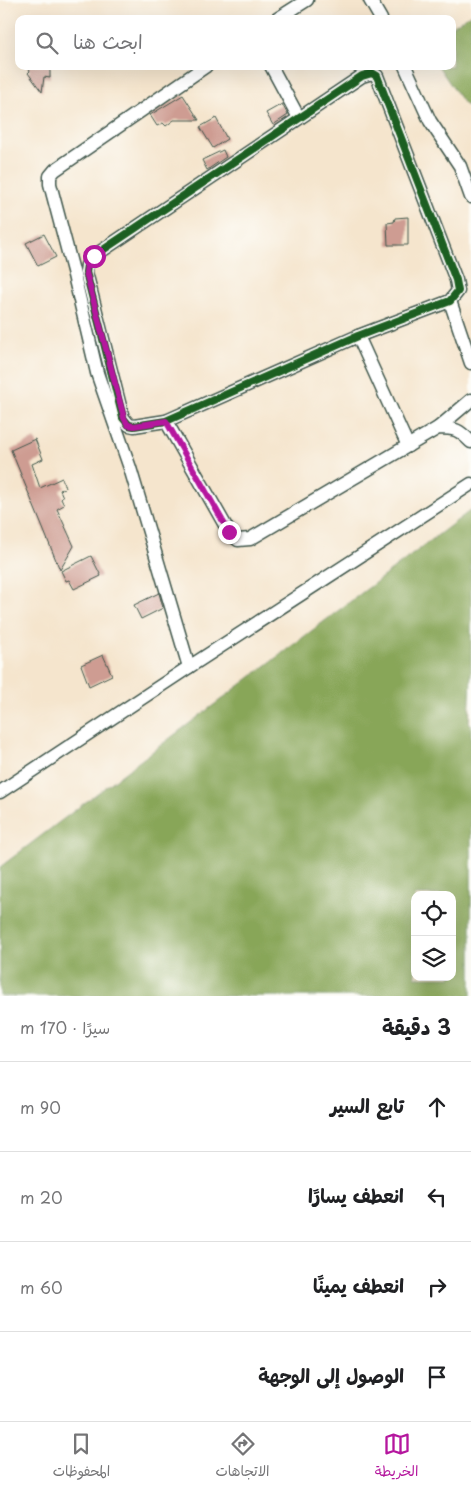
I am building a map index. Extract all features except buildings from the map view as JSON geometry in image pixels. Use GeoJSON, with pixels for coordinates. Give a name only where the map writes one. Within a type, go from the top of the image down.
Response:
{"type":"FeatureCollection","features":[{"type":"Feature","properties":{"kind":"street"},"geometry":{"type":"LineString","coordinates":[[283,15],[307,0]]}},
{"type":"Feature","properties":{"kind":"street"},"geometry":{"type":"LineString","coordinates":[[370,0],[379,15]]}},
{"type":"Feature","properties":{"kind":"street"},"geometry":{"type":"LineString","coordinates":[[189,667],[130,468],[97,373],[50,184],[50,176],[55,170],[200,70]]}},
{"type":"Feature","properties":{"kind":"street"},"geometry":{"type":"LineString","coordinates":[[273,70],[299,118]]}},
{"type":"Feature","properties":{"kind":"street"},"geometry":{"type":"LineString","coordinates":[[407,70],[430,121],[465,165],[471,197]]}},
{"type":"Feature","properties":{"kind":"street"},"geometry":{"type":"LineString","coordinates":[[372,73],[378,76],[456,280],[458,291],[450,301],[358,336],[166,421],[134,426],[128,425],[124,418],[86,272],[87,265],[94,256],[362,76],[372,73]]}},
{"type":"Feature","properties":{"kind":"street"},"geometry":{"type":"LineString","coordinates":[[450,301],[471,363]]}},
{"type":"Feature","properties":{"kind":"street"},"geometry":{"type":"LineString","coordinates":[[358,336],[408,446]]}},
{"type":"Feature","properties":{"kind":"street"},"geometry":{"type":"LineString","coordinates":[[166,421],[229,532],[238,540],[250,539],[438,428],[471,400]]}},
{"type":"Feature","properties":{"kind":"street"},"geometry":{"type":"LineString","coordinates":[[438,428],[450,428],[459,431],[471,442]]}},
{"type":"Feature","properties":{"kind":"street"},"geometry":{"type":"LineString","coordinates":[[0,792],[471,484]]}},
{"type":"Feature","properties":{"kind":"green space"},"geometry":{"type":"Polygon","coordinates":[[[471,14],[471,108],[464,104],[441,70],[456,70],[456,23],[471,14]]]}},
{"type":"Feature","properties":{"kind":"green space"},"geometry":{"type":"Polygon","coordinates":[[[471,510],[471,672],[469,723],[471,724],[471,996],[0,996],[0,867],[471,510]]]}},
{"type":"Feature","properties":{"kind":"cycle path"},"geometry":{"type":"LineString","coordinates":[[372,73],[377,76],[456,280],[458,291],[450,301],[358,336],[166,421],[134,426],[129,425],[123,418],[86,272],[87,265],[94,256],[362,76],[372,73]]}},
{"type":"Feature","properties":{"kind":"route"},"geometry":{"type":"LineString","coordinates":[[94,256],[87,265],[86,272],[124,418],[128,425],[134,426],[166,421],[229,532]]}}]}
